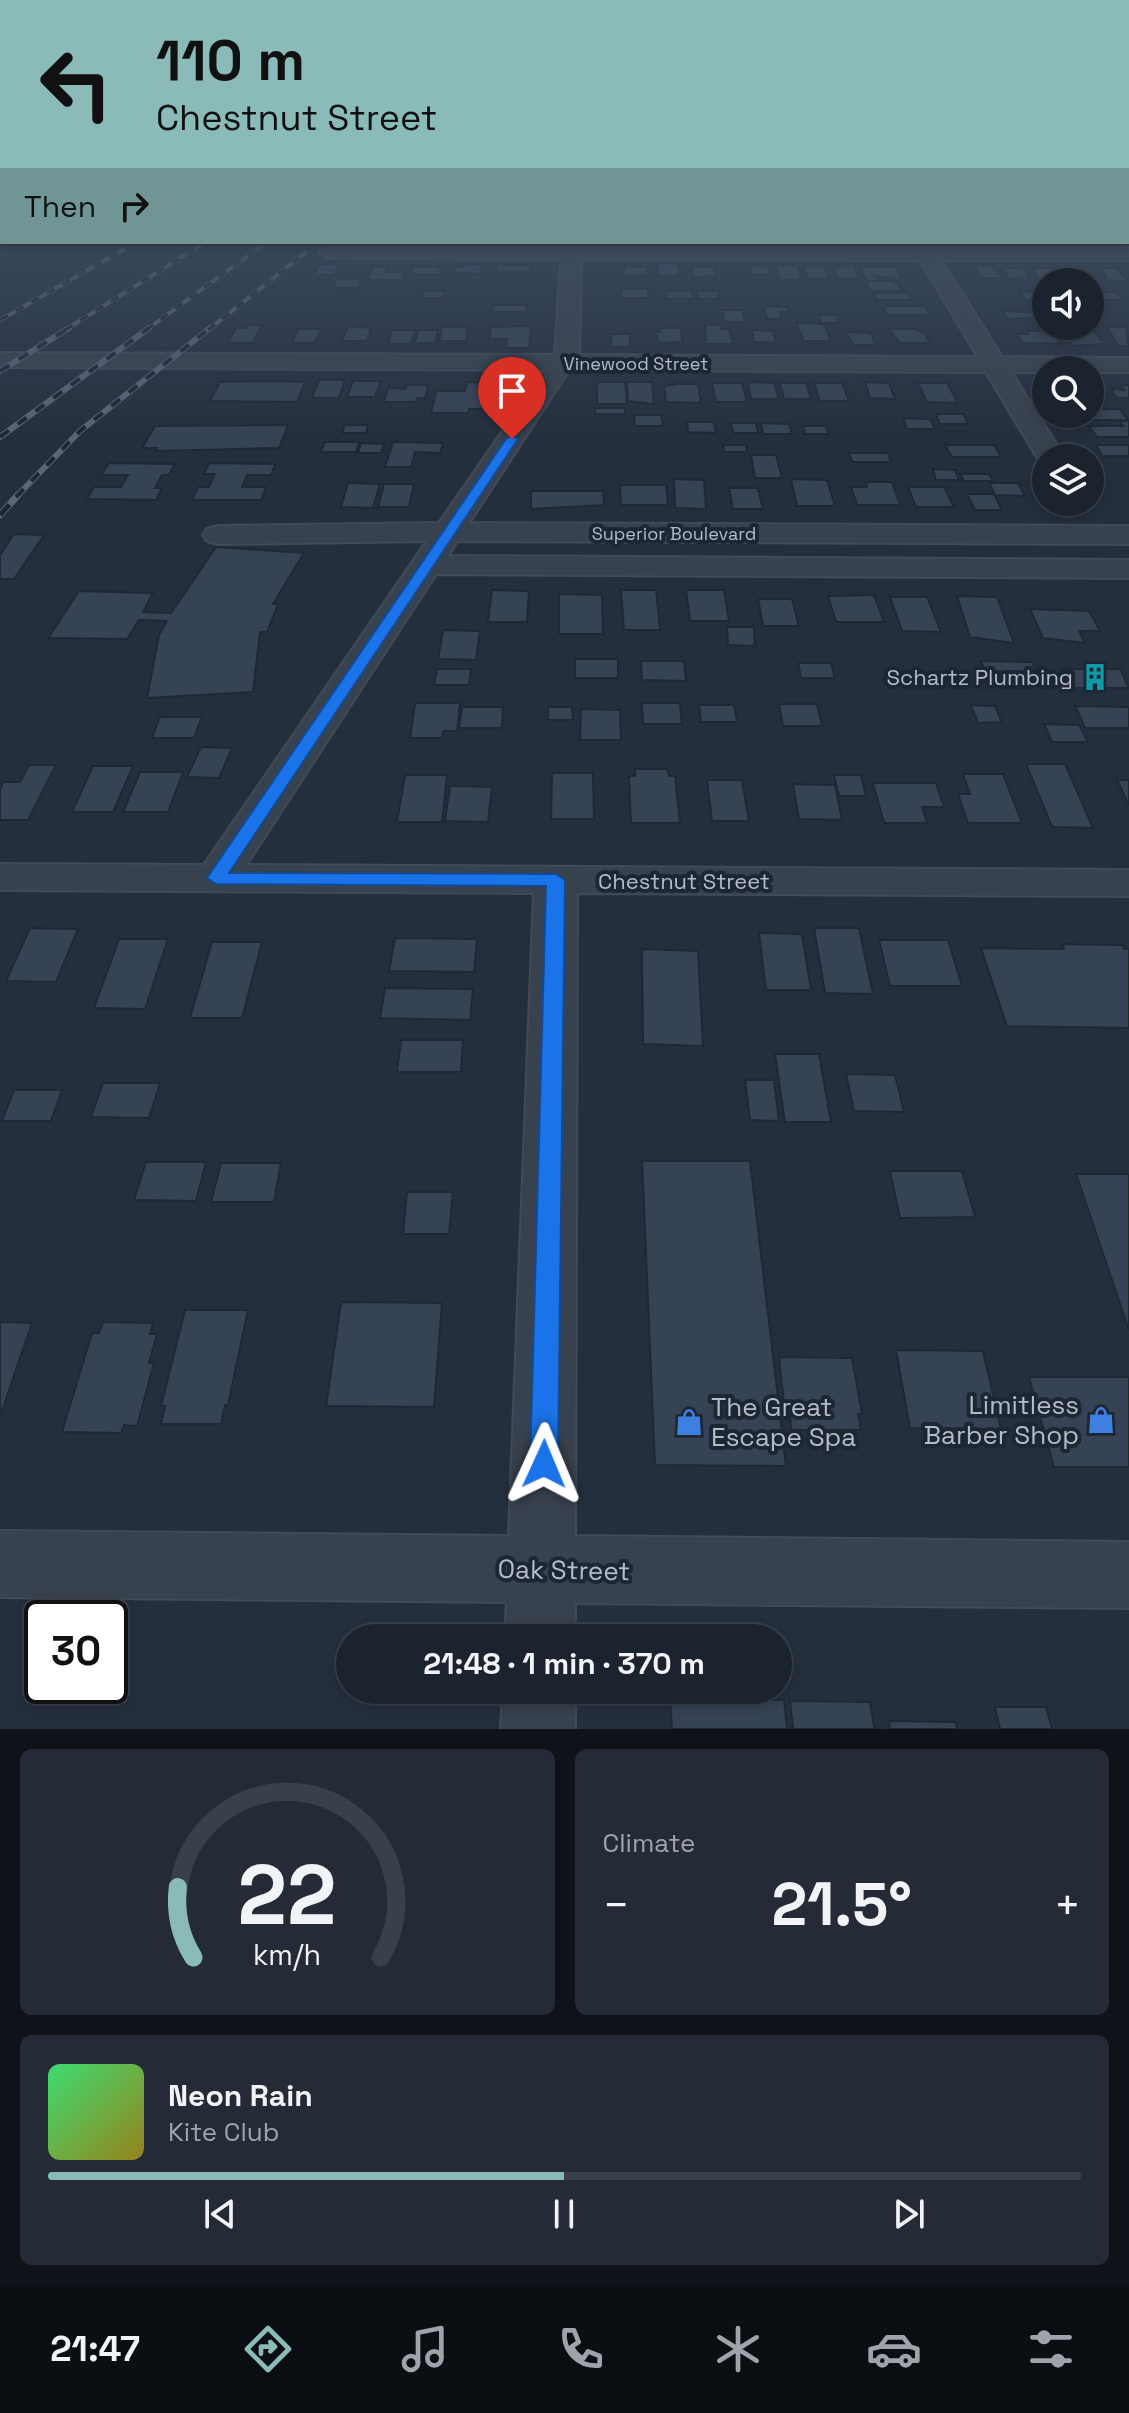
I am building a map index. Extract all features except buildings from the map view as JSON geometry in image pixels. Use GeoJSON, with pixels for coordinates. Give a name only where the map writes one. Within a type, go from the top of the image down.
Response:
{"type":"FeatureCollection","features":[{"type":"Feature","properties":{"kind":"street"},"geometry":{"type":"LineString","coordinates":[[216,878],[569,352],[571,278]]}},
{"type":"Feature","properties":{"kind":"street"},"geometry":{"type":"LineString","coordinates":[[941,278],[1043,444]]}},
{"type":"Feature","properties":{"kind":"street","name":"Vinewood Street"},"geometry":{"type":"LineString","coordinates":[[0,360],[1129,365]]}},
{"type":"Feature","properties":{"kind":"street"},"geometry":{"type":"LineString","coordinates":[[1090,522],[1125,575]]}},
{"type":"Feature","properties":{"kind":"street","name":"Superior Boulevard"},"geometry":{"type":"LineString","coordinates":[[218,535],[1090,522],[1129,535]]}},
{"type":"Feature","properties":{"kind":"street","name":"Superior Boulevard"},"geometry":{"type":"LineString","coordinates":[[427,565],[1125,575]]}},
{"type":"Feature","properties":{"kind":"street","name":"Chestnut Street"},"geometry":{"type":"LineString","coordinates":[[0,877],[1129,883]]}},
{"type":"Feature","properties":{"kind":"street"},"geometry":{"type":"LineString","coordinates":[[540,1624],[556,880]]}},
{"type":"Feature","properties":{"kind":"street","name":"Oak Street"},"geometry":{"type":"LineString","coordinates":[[0,1564],[1129,1575]]}},
{"type":"Feature","properties":{"kind":"street"},"geometry":{"type":"LineString","coordinates":[[538,1729],[539,1704]]}},
{"type":"Feature","properties":{"kind":"railway"},"geometry":{"type":"LineString","coordinates":[[0,320],[74,278]]}},
{"type":"Feature","properties":{"kind":"railway"},"geometry":{"type":"LineString","coordinates":[[65,330],[149,278]]}},
{"type":"Feature","properties":{"kind":"railway"},"geometry":{"type":"LineString","coordinates":[[146,330],[218,278]]}},
{"type":"Feature","properties":{"kind":"railway"},"geometry":{"type":"LineString","coordinates":[[208,330],[274,278]]}},
{"type":"Feature","properties":{"kind":"railway"},"geometry":{"type":"LineString","coordinates":[[0,371],[69,328]]}},
{"type":"Feature","properties":{"kind":"railway"},"geometry":{"type":"LineString","coordinates":[[0,437],[149,328]]}},
{"type":"Feature","properties":{"kind":"railway"},"geometry":{"type":"LineString","coordinates":[[16,497],[80,431],[210,328]]}},
{"type":"Feature","properties":{"kind":"railway"},"geometry":{"type":"LineString","coordinates":[[0,515],[18,495]]}},
{"type":"Feature","properties":{"kind":"place","name":"Schartz Plumbing"},"geometry":{"type":"Point","coordinates":[1095,677]}},
{"type":"Feature","properties":{"kind":"place","name":"Limitless Barber Shop"},"geometry":{"type":"Point","coordinates":[1101,1420]}},
{"type":"Feature","properties":{"kind":"place","name":"The Great Escape Spa"},"geometry":{"type":"Point","coordinates":[689,1422]}},
{"type":"Feature","properties":{"kind":"route"},"geometry":{"type":"LineString","coordinates":[[512,439],[216,878],[556,880],[544,1464]]}}]}
